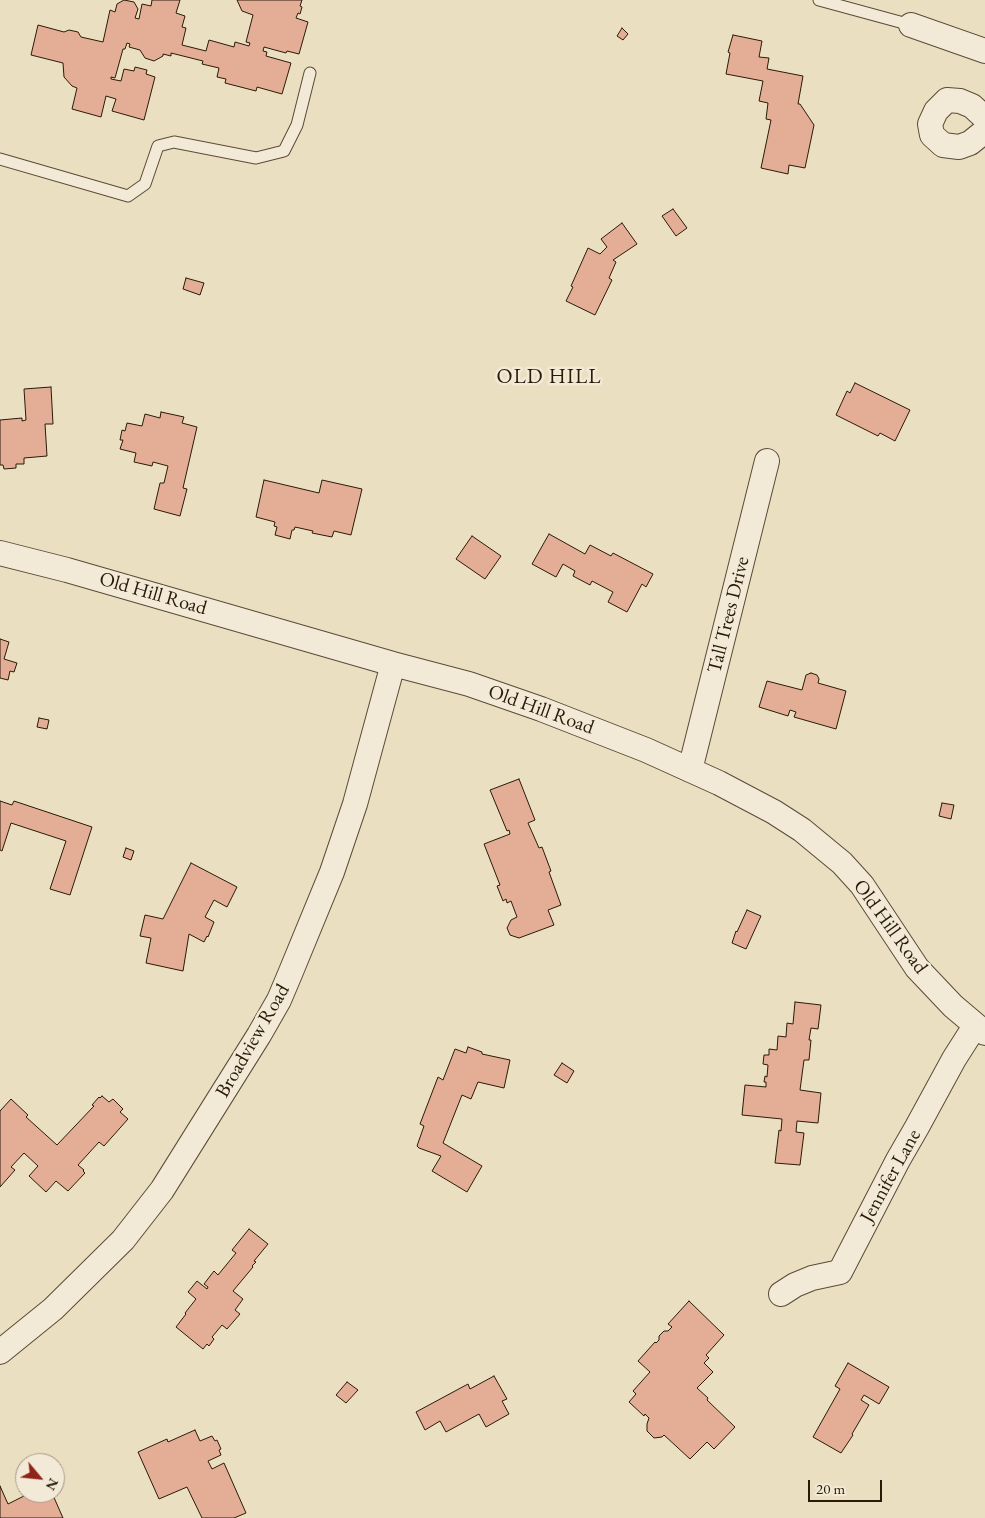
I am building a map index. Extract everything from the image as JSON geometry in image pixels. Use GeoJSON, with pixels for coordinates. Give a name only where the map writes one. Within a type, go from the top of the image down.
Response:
{"type":"FeatureCollection","features":[{"type":"Feature","properties":{"kind":"street"},"geometry":{"type":"LineString","coordinates":[[911,25],[985,51]]}},
{"type":"Feature","properties":{"kind":"street"},"geometry":{"type":"LineString","coordinates":[[985,118],[972,106],[960,100],[946,100],[936,111],[930,124],[932,136],[943,145],[959,148],[970,143],[985,131]]}},
{"type":"Feature","properties":{"kind":"street","name":"Tall Trees Drive"},"geometry":{"type":"LineString","coordinates":[[690,770],[767,461]]}},
{"type":"Feature","properties":{"kind":"street","name":"Old Hill Road"},"geometry":{"type":"LineString","coordinates":[[0,553],[68,570],[393,664],[469,684],[646,750],[719,783],[774,812],[829,850],[862,885],[917,968],[932,985],[980,1030]]}},
{"type":"Feature","properties":{"kind":"street","name":"Broadview Road"},"geometry":{"type":"LineString","coordinates":[[0,1352],[53,1309],[134,1227],[162,1190],[279,1000],[332,872],[355,804],[393,664]]}},
{"type":"Feature","properties":{"kind":"street","name":"Jennifer Lane"},"geometry":{"type":"LineString","coordinates":[[781,1294],[803,1281],[840,1272],[898,1160],[954,1059],[980,1030]]}},
{"type":"Feature","properties":{"kind":"lane"},"geometry":{"type":"LineString","coordinates":[[819,0],[911,25]]}},
{"type":"Feature","properties":{"kind":"lane"},"geometry":{"type":"LineString","coordinates":[[0,159],[128,196],[145,184],[158,146],[174,142],[256,158],[284,151],[296,125],[310,73]]}},
{"type":"Feature","properties":{"kind":"building"},"geometry":{"type":"Polygon","coordinates":[[[124,0],[134,2],[138,9],[135,18],[139,19],[142,4],[151,6],[152,0],[180,0],[176,13],[185,16],[182,27],[186,28],[182,45],[206,51],[209,40],[234,47],[235,42],[249,46],[250,43],[246,42],[253,15],[242,11],[237,0],[302,0],[300,14],[298,13],[296,18],[308,22],[299,54],[287,51],[286,53],[264,47],[263,51],[267,52],[266,56],[291,63],[282,94],[257,87],[256,91],[225,83],[226,79],[217,77],[219,68],[202,64],[203,61],[171,53],[171,56],[163,54],[163,56],[154,61],[145,58],[140,50],[129,47],[130,44],[127,43],[125,49],[123,49],[115,78],[111,77],[111,79],[121,81],[124,69],[134,71],[135,67],[147,70],[146,74],[155,77],[144,120],[112,111],[116,99],[106,96],[101,117],[72,109],[77,88],[72,86],[64,77],[63,63],[31,55],[38,25],[64,32],[69,30],[78,32],[81,37],[103,42],[110,10],[115,12],[117,4],[124,0]]]}},
{"type":"Feature","properties":{"kind":"building"},"geometry":{"type":"Polygon","coordinates":[[[622,28],[628,34],[623,40],[617,36],[622,28]]]}},
{"type":"Feature","properties":{"kind":"building"},"geometry":{"type":"Polygon","coordinates":[[[733,35],[762,41],[759,57],[769,58],[767,69],[803,76],[798,104],[800,104],[814,125],[805,168],[789,165],[788,174],[761,168],[771,120],[766,119],[768,103],[759,101],[763,81],[726,74],[730,53],[728,52],[733,35]]]}},
{"type":"Feature","properties":{"kind":"building"},"geometry":{"type":"Polygon","coordinates":[[[673,209],[687,228],[676,236],[662,216],[673,209]]]}},
{"type":"Feature","properties":{"kind":"building"},"geometry":{"type":"Polygon","coordinates":[[[622,223],[637,244],[613,260],[616,262],[609,278],[612,280],[595,315],[566,301],[588,248],[600,254],[607,247],[601,239],[622,223]]]}},
{"type":"Feature","properties":{"kind":"building"},"geometry":{"type":"Polygon","coordinates":[[[186,278],[204,283],[200,295],[183,289],[186,278]]]}},
{"type":"Feature","properties":{"kind":"building"},"geometry":{"type":"Polygon","coordinates":[[[855,383],[910,410],[895,441],[880,433],[878,436],[836,415],[847,391],[850,393],[855,383]]]}},
{"type":"Feature","properties":{"kind":"building"},"geometry":{"type":"Polygon","coordinates":[[[51,387],[53,424],[45,424],[47,456],[24,458],[24,464],[16,464],[16,468],[4,469],[3,465],[0,465],[0,420],[22,418],[22,421],[26,420],[24,389],[51,387]]]}},
{"type":"Feature","properties":{"kind":"building"},"geometry":{"type":"Polygon","coordinates":[[[161,412],[184,417],[182,423],[197,427],[183,488],[187,489],[180,516],[154,509],[160,483],[164,483],[168,466],[153,462],[152,466],[134,462],[136,453],[120,449],[123,440],[120,440],[122,430],[125,431],[127,423],[142,426],[145,414],[160,418],[161,412]]]}},
{"type":"Feature","properties":{"kind":"building"},"geometry":{"type":"Polygon","coordinates":[[[264,480],[319,493],[322,480],[362,489],[351,535],[334,531],[332,537],[295,527],[292,530],[290,539],[275,535],[277,527],[274,526],[275,522],[256,517],[264,480]]]}},
{"type":"Feature","properties":{"kind":"building"},"geometry":{"type":"Polygon","coordinates":[[[549,534],[585,554],[590,545],[611,556],[613,553],[653,574],[646,587],[642,584],[627,612],[608,602],[613,592],[592,581],[590,585],[573,576],[575,571],[563,564],[556,577],[532,564],[549,534]]]}},
{"type":"Feature","properties":{"kind":"building"},"geometry":{"type":"Polygon","coordinates":[[[472,536],[501,556],[485,579],[456,559],[472,536]]]}},
{"type":"Feature","properties":{"kind":"building"},"geometry":{"type":"Polygon","coordinates":[[[0,639],[9,642],[4,659],[17,663],[14,672],[10,671],[8,680],[0,678],[0,639]]]}},
{"type":"Feature","properties":{"kind":"building"},"geometry":{"type":"Polygon","coordinates":[[[811,673],[817,675],[818,683],[846,691],[836,729],[794,717],[796,712],[790,710],[788,716],[759,707],[767,681],[802,690],[806,675],[811,673]]]}},
{"type":"Feature","properties":{"kind":"building"},"geometry":{"type":"Polygon","coordinates":[[[39,718],[49,720],[47,729],[37,727],[39,718]]]}},
{"type":"Feature","properties":{"kind":"building"},"geometry":{"type":"Polygon","coordinates":[[[519,779],[535,820],[528,823],[539,848],[542,847],[561,905],[548,910],[554,925],[519,938],[510,935],[507,928],[511,920],[517,917],[511,901],[507,903],[506,899],[503,901],[497,886],[500,885],[484,844],[510,834],[490,790],[519,779]]]}},
{"type":"Feature","properties":{"kind":"building"},"geometry":{"type":"Polygon","coordinates":[[[0,801],[12,805],[14,801],[92,827],[70,895],[50,889],[66,841],[11,823],[2,851],[0,850],[0,801]]]}},
{"type":"Feature","properties":{"kind":"building"},"geometry":{"type":"Polygon","coordinates":[[[942,803],[954,805],[951,819],[939,816],[942,803]]]}},
{"type":"Feature","properties":{"kind":"building"},"geometry":{"type":"Polygon","coordinates":[[[126,848],[134,851],[131,860],[123,857],[126,848]]]}},
{"type":"Feature","properties":{"kind":"building"},"geometry":{"type":"Polygon","coordinates":[[[191,863],[237,887],[227,907],[214,900],[205,917],[214,922],[204,942],[189,934],[183,971],[146,963],[151,938],[140,936],[145,915],[163,919],[191,863]]]}},
{"type":"Feature","properties":{"kind":"building"},"geometry":{"type":"Polygon","coordinates":[[[747,910],[761,916],[746,949],[732,943],[747,910]]]}},
{"type":"Feature","properties":{"kind":"building"},"geometry":{"type":"Polygon","coordinates":[[[795,1002],[821,1005],[818,1029],[811,1028],[809,1060],[804,1060],[800,1090],[821,1093],[818,1123],[797,1121],[796,1132],[804,1133],[800,1165],[775,1163],[782,1119],[742,1115],[745,1085],[766,1087],[766,1082],[764,1082],[765,1076],[767,1077],[768,1065],[763,1064],[764,1055],[769,1055],[769,1049],[777,1050],[778,1036],[786,1037],[787,1023],[793,1024],[795,1002]]]}},
{"type":"Feature","properties":{"kind":"building"},"geometry":{"type":"Polygon","coordinates":[[[468,1047],[482,1052],[482,1054],[510,1060],[504,1088],[478,1082],[471,1099],[462,1095],[443,1143],[482,1166],[467,1192],[432,1171],[441,1156],[417,1146],[424,1126],[420,1124],[438,1077],[443,1080],[455,1049],[466,1053],[468,1047]]]}},
{"type":"Feature","properties":{"kind":"building"},"geometry":{"type":"Polygon","coordinates":[[[562,1063],[574,1071],[567,1083],[554,1075],[562,1063]]]}},
{"type":"Feature","properties":{"kind":"building"},"geometry":{"type":"Polygon","coordinates":[[[102,1096],[109,1102],[113,1099],[123,1109],[120,1112],[128,1119],[104,1146],[99,1142],[78,1165],[85,1173],[68,1191],[56,1181],[46,1192],[29,1176],[38,1166],[24,1153],[11,1167],[15,1170],[0,1187],[0,1111],[11,1099],[28,1115],[26,1117],[57,1145],[94,1106],[92,1105],[99,1097],[102,1096]]]}},
{"type":"Feature","properties":{"kind":"building"},"geometry":{"type":"Polygon","coordinates":[[[249,1229],[268,1244],[254,1261],[256,1262],[253,1267],[233,1291],[243,1299],[235,1310],[240,1314],[227,1329],[222,1325],[212,1337],[214,1339],[209,1346],[207,1344],[203,1349],[176,1327],[196,1299],[188,1292],[197,1281],[207,1289],[208,1287],[204,1284],[214,1271],[218,1275],[236,1253],[232,1250],[249,1229]]]}},
{"type":"Feature","properties":{"kind":"building"},"geometry":{"type":"Polygon","coordinates":[[[689,1301],[724,1335],[706,1355],[709,1358],[704,1363],[713,1372],[697,1388],[735,1427],[714,1449],[707,1442],[690,1459],[664,1435],[654,1438],[647,1431],[649,1418],[645,1414],[644,1416],[629,1402],[636,1394],[633,1391],[650,1372],[638,1361],[659,1340],[659,1336],[664,1331],[668,1331],[672,1327],[668,1324],[689,1301]]]}},
{"type":"Feature","properties":{"kind":"building"},"geometry":{"type":"Polygon","coordinates":[[[848,1363],[889,1387],[879,1404],[864,1395],[861,1400],[869,1405],[841,1453],[813,1437],[840,1389],[835,1386],[848,1363]]]}},
{"type":"Feature","properties":{"kind":"building"},"geometry":{"type":"Polygon","coordinates":[[[494,1376],[507,1399],[502,1401],[509,1414],[486,1427],[479,1414],[446,1432],[440,1421],[425,1430],[416,1412],[468,1384],[470,1389],[494,1376]]]}},
{"type":"Feature","properties":{"kind":"building"},"geometry":{"type":"Polygon","coordinates":[[[347,1382],[358,1390],[346,1403],[336,1395],[347,1382]]]}},
{"type":"Feature","properties":{"kind":"building"},"geometry":{"type":"Polygon","coordinates":[[[195,1430],[200,1441],[212,1436],[215,1441],[217,1440],[221,1449],[219,1450],[221,1455],[208,1461],[212,1469],[224,1463],[246,1513],[234,1518],[202,1518],[187,1487],[159,1499],[138,1452],[167,1439],[168,1442],[195,1430]]]}},
{"type":"Feature","properties":{"kind":"building"},"geometry":{"type":"Polygon","coordinates":[[[0,1486],[8,1504],[15,1500],[15,1503],[56,1503],[63,1518],[0,1518],[0,1486]]]}},
{"type":"Feature","properties":{"kind":"district","name":"OLD HILL"},"geometry":{"type":"Point","coordinates":[549,377]}}]}
